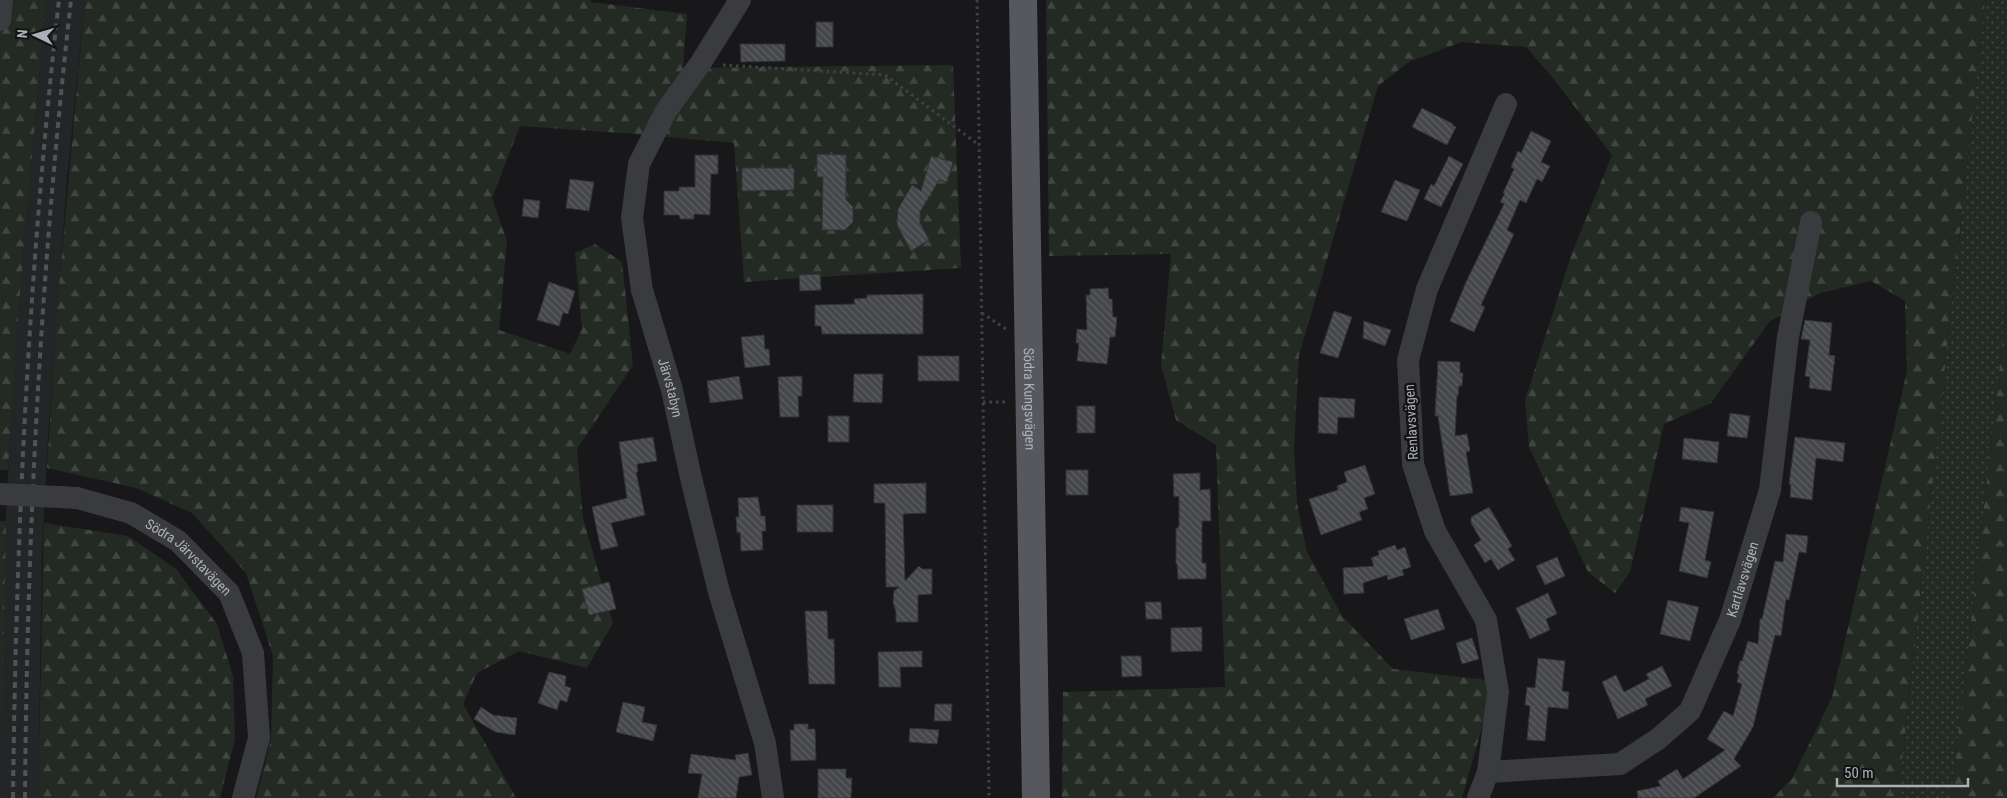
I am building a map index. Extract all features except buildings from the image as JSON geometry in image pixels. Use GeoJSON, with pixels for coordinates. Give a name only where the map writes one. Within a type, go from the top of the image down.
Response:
{"type":"FeatureCollection","features":[{"type":"Feature","properties":{"kind":"main road","name":"Södra Kungsvägen"},"geometry":{"type":"LineString","coordinates":[[1023,0],[1036,798]]}},
{"type":"Feature","properties":{"kind":"street"},"geometry":{"type":"LineString","coordinates":[[0,20],[2,0]]}},
{"type":"Feature","properties":{"kind":"street","name":"Järvstabyn"},"geometry":{"type":"LineString","coordinates":[[740,0],[700,64],[666,111],[640,164],[632,218],[642,290],[672,390],[719,592],[765,743],[773,798]]}},
{"type":"Feature","properties":{"kind":"street","name":"Renlavsvägen"},"geometry":{"type":"LineString","coordinates":[[1478,798],[1488,772],[1498,692],[1486,620],[1435,531],[1413,464],[1408,360],[1427,289],[1506,104]]}},
{"type":"Feature","properties":{"kind":"street","name":"Kartlavsvägen"},"geometry":{"type":"LineString","coordinates":[[1488,772],[1620,764],[1658,740],[1690,712],[1730,620],[1770,490],[1788,337],[1811,222]]}},
{"type":"Feature","properties":{"kind":"street","name":"Södra Järvstavägen"},"geometry":{"type":"LineString","coordinates":[[0,494],[77,498],[131,513],[178,541],[229,593],[253,653],[259,738],[243,798]]}},
{"type":"Feature","properties":{"kind":"path"},"geometry":{"type":"LineString","coordinates":[[977,0],[989,798]]}},
{"type":"Feature","properties":{"kind":"path"},"geometry":{"type":"LineString","coordinates":[[700,64],[885,76],[979,145]]}},
{"type":"Feature","properties":{"kind":"shaded area"},"geometry":{"type":"Polygon","coordinates":[[[46,0],[85,0],[67,179],[48,438],[42,555],[38,798],[0,798],[4,553],[10,436],[19,304],[46,0]]]}},
{"type":"Feature","properties":{"kind":"green space"},"geometry":{"type":"Polygon","coordinates":[[[0,0],[46,0],[19,304],[8,470],[0,470],[0,0]]]}},
{"type":"Feature","properties":{"kind":"green space"},"geometry":{"type":"Polygon","coordinates":[[[85,0],[590,0],[591,2],[687,14],[683,68],[953,65],[961,268],[744,282],[734,143],[520,126],[492,198],[507,241],[499,330],[570,354],[582,329],[575,253],[595,244],[622,262],[633,365],[577,449],[583,518],[613,623],[587,668],[519,651],[477,673],[463,704],[515,798],[256,798],[271,740],[273,656],[246,573],[192,513],[136,488],[47,468],[57,307],[85,0]]]}},
{"type":"Feature","properties":{"kind":"green space"},"geometry":{"type":"Polygon","coordinates":[[[1046,0],[1985,0],[1898,798],[1773,798],[1793,777],[1832,697],[1907,371],[1905,301],[1871,281],[1820,293],[1770,321],[1711,403],[1664,424],[1630,572],[1615,593],[1588,572],[1529,447],[1525,400],[1572,253],[1612,155],[1552,77],[1526,47],[1461,42],[1409,62],[1378,86],[1299,355],[1294,449],[1297,503],[1307,552],[1342,616],[1393,669],[1487,680],[1486,713],[1462,798],[1062,798],[1063,692],[1225,687],[1216,445],[1176,420],[1161,365],[1171,254],[1049,256],[1046,0]]]}},
{"type":"Feature","properties":{"kind":"green space"},"geometry":{"type":"Polygon","coordinates":[[[1985,0],[2007,0],[2007,302],[1951,798],[1898,798],[1985,0]]]}},
{"type":"Feature","properties":{"kind":"green space"},"geometry":{"type":"Polygon","coordinates":[[[2007,302],[2007,798],[1951,798],[2007,302]]]}},
{"type":"Feature","properties":{"kind":"green space"},"geometry":{"type":"Polygon","coordinates":[[[0,521],[6,521],[0,798],[0,521]]]}},
{"type":"Feature","properties":{"kind":"green space"},"geometry":{"type":"Polygon","coordinates":[[[44,523],[128,536],[176,569],[217,624],[233,676],[235,739],[220,798],[38,798],[44,523]]]}},
{"type":"Feature","properties":{"kind":"railway"},"geometry":{"type":"LineString","coordinates":[[13,798],[17,598],[26,398],[40,199],[59,0]]}},
{"type":"Feature","properties":{"kind":"railway"},"geometry":{"type":"LineString","coordinates":[[25,798],[29,598],[38,398],[51,199],[71,0]]}}]}
